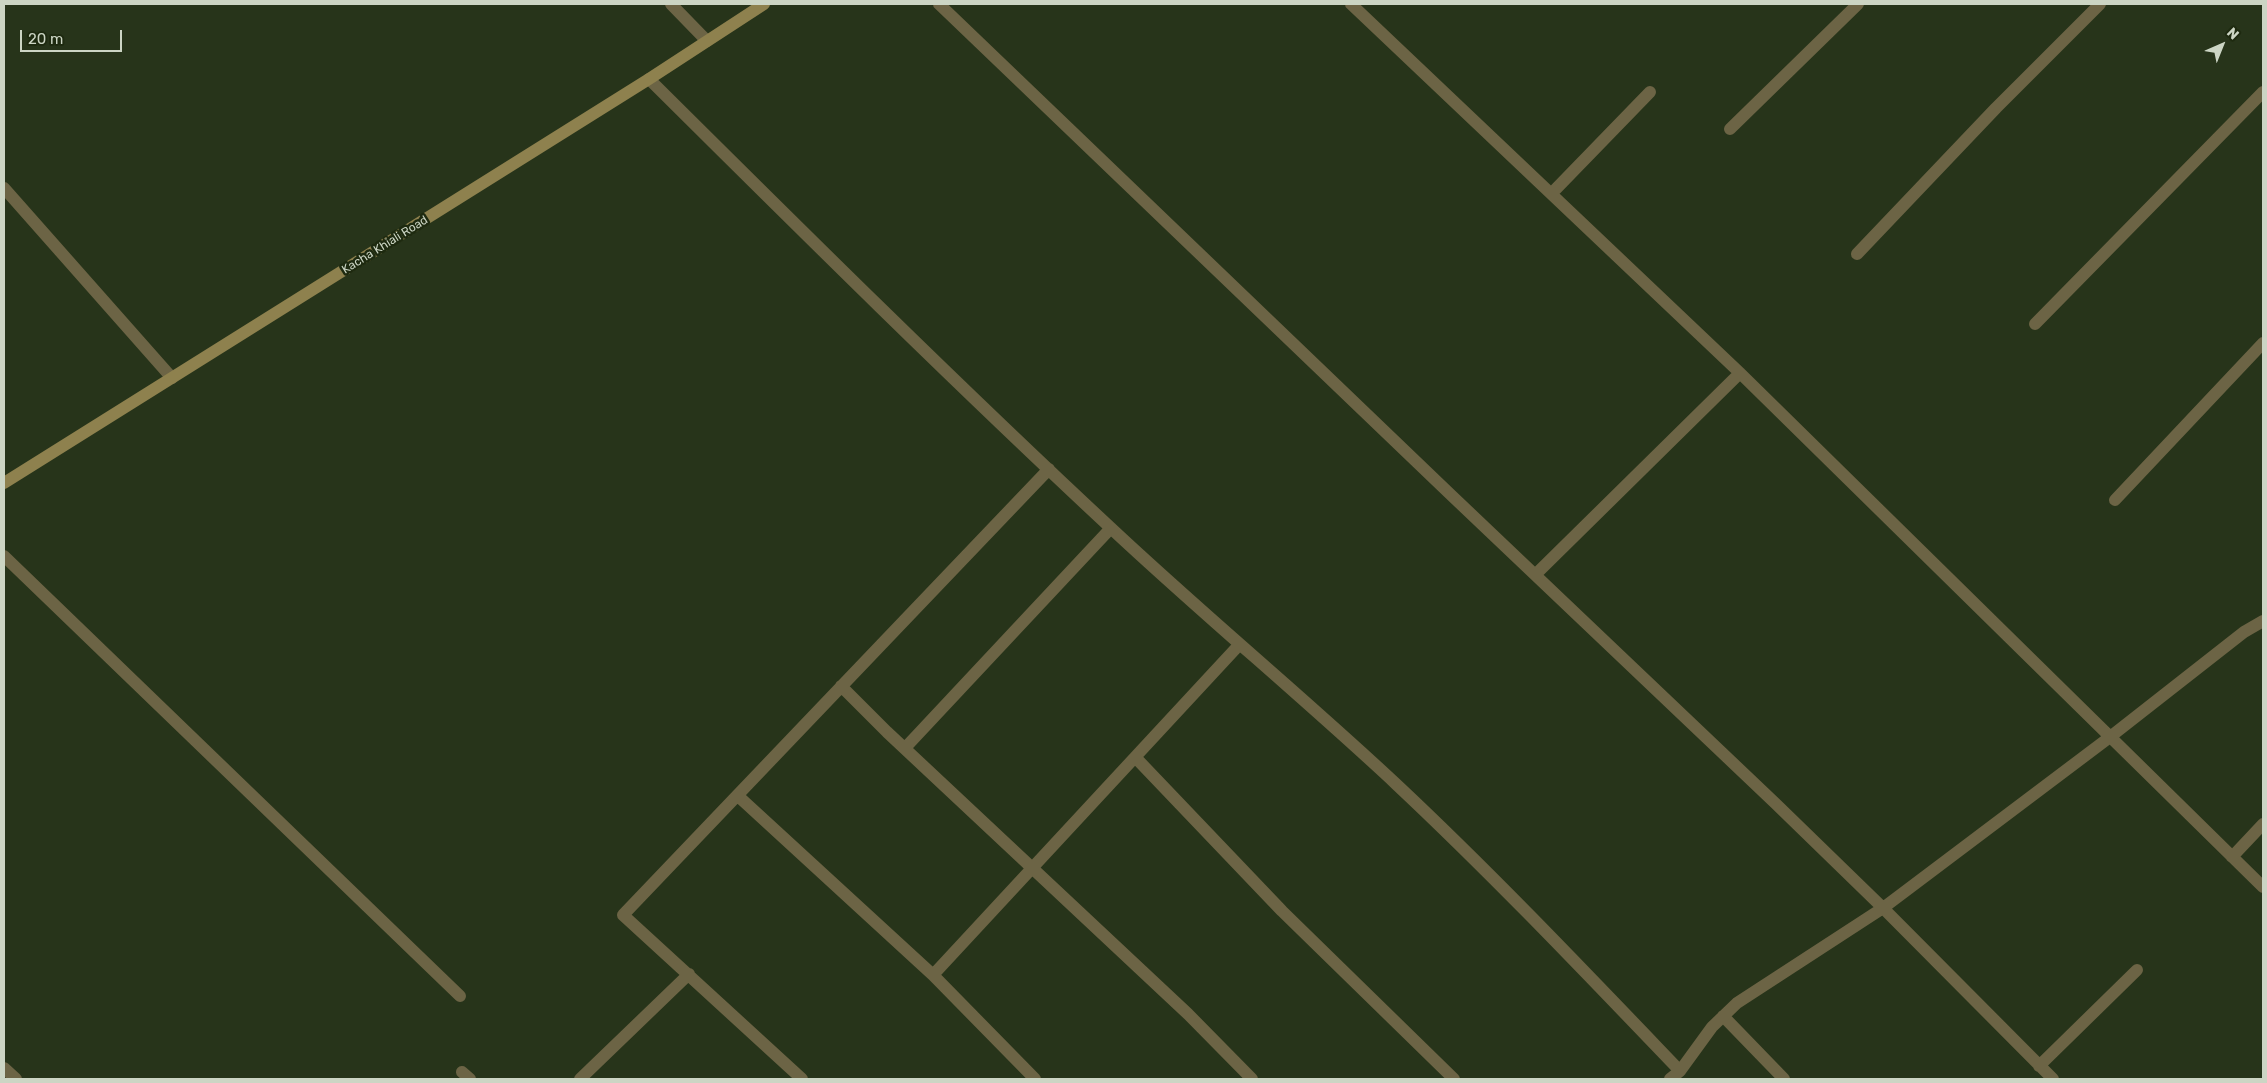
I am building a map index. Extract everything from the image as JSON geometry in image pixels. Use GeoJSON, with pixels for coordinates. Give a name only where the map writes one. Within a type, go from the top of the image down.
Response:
{"type":"FeatureCollection","features":[{"type":"Feature","properties":{"kind":"street"},"geometry":{"type":"LineString","coordinates":[[671,4],[708,41]]}},
{"type":"Feature","properties":{"kind":"street","name":"Kacha Khiali Road"},"geometry":{"type":"LineString","coordinates":[[4,483],[649,79],[764,4]]}},
{"type":"Feature","properties":{"kind":"street"},"geometry":{"type":"LineString","coordinates":[[940,4],[1883,908],[2053,1079]]}},
{"type":"Feature","properties":{"kind":"street"},"geometry":{"type":"LineString","coordinates":[[1351,4],[1740,373],[2263,887]]}},
{"type":"Feature","properties":{"kind":"street"},"geometry":{"type":"LineString","coordinates":[[1730,129],[1858,4]]}},
{"type":"Feature","properties":{"kind":"street"},"geometry":{"type":"LineString","coordinates":[[1857,254],[1996,108],[2100,4]]}},
{"type":"Feature","properties":{"kind":"street"},"geometry":{"type":"LineString","coordinates":[[649,79],[916,343],[1111,528],[1397,785],[1565,952],[1675,1075],[1723,1016],[1737,1003],[1883,908],[2110,737],[2244,632],[2263,622]]}},
{"type":"Feature","properties":{"kind":"street"},"geometry":{"type":"LineString","coordinates":[[1552,193],[1650,92]]}},
{"type":"Feature","properties":{"kind":"street"},"geometry":{"type":"LineString","coordinates":[[2035,324],[2263,92]]}},
{"type":"Feature","properties":{"kind":"street"},"geometry":{"type":"LineString","coordinates":[[4,188],[172,378]]}},
{"type":"Feature","properties":{"kind":"street"},"geometry":{"type":"LineString","coordinates":[[2115,500],[2263,343]]}},
{"type":"Feature","properties":{"kind":"street"},"geometry":{"type":"LineString","coordinates":[[1536,574],[1740,373]]}},
{"type":"Feature","properties":{"kind":"street"},"geometry":{"type":"LineString","coordinates":[[802,1079],[623,915],[1049,469]]}},
{"type":"Feature","properties":{"kind":"street"},"geometry":{"type":"LineString","coordinates":[[906,748],[1111,528]]}},
{"type":"Feature","properties":{"kind":"street"},"geometry":{"type":"LineString","coordinates":[[4,556],[460,996]]}},
{"type":"Feature","properties":{"kind":"street"},"geometry":{"type":"LineString","coordinates":[[933,975],[1239,645]]}},
{"type":"Feature","properties":{"kind":"street"},"geometry":{"type":"LineString","coordinates":[[841,686],[1031,868],[1188,1014],[1252,1079]]}},
{"type":"Feature","properties":{"kind":"street"},"geometry":{"type":"LineString","coordinates":[[1135,757],[1282,911],[1454,1079]]}},
{"type":"Feature","properties":{"kind":"street"},"geometry":{"type":"LineString","coordinates":[[738,796],[933,975],[1035,1079]]}},
{"type":"Feature","properties":{"kind":"street"},"geometry":{"type":"LineString","coordinates":[[2232,857],[2263,824]]}},
{"type":"Feature","properties":{"kind":"street"},"geometry":{"type":"LineString","coordinates":[[2040,1066],[2138,970]]}},
{"type":"Feature","properties":{"kind":"street"},"geometry":{"type":"LineString","coordinates":[[580,1079],[688,974]]}},
{"type":"Feature","properties":{"kind":"street"},"geometry":{"type":"LineString","coordinates":[[1723,1016],[1784,1079]]}},
{"type":"Feature","properties":{"kind":"street"},"geometry":{"type":"LineString","coordinates":[[4,1068],[16,1079]]}}]}
